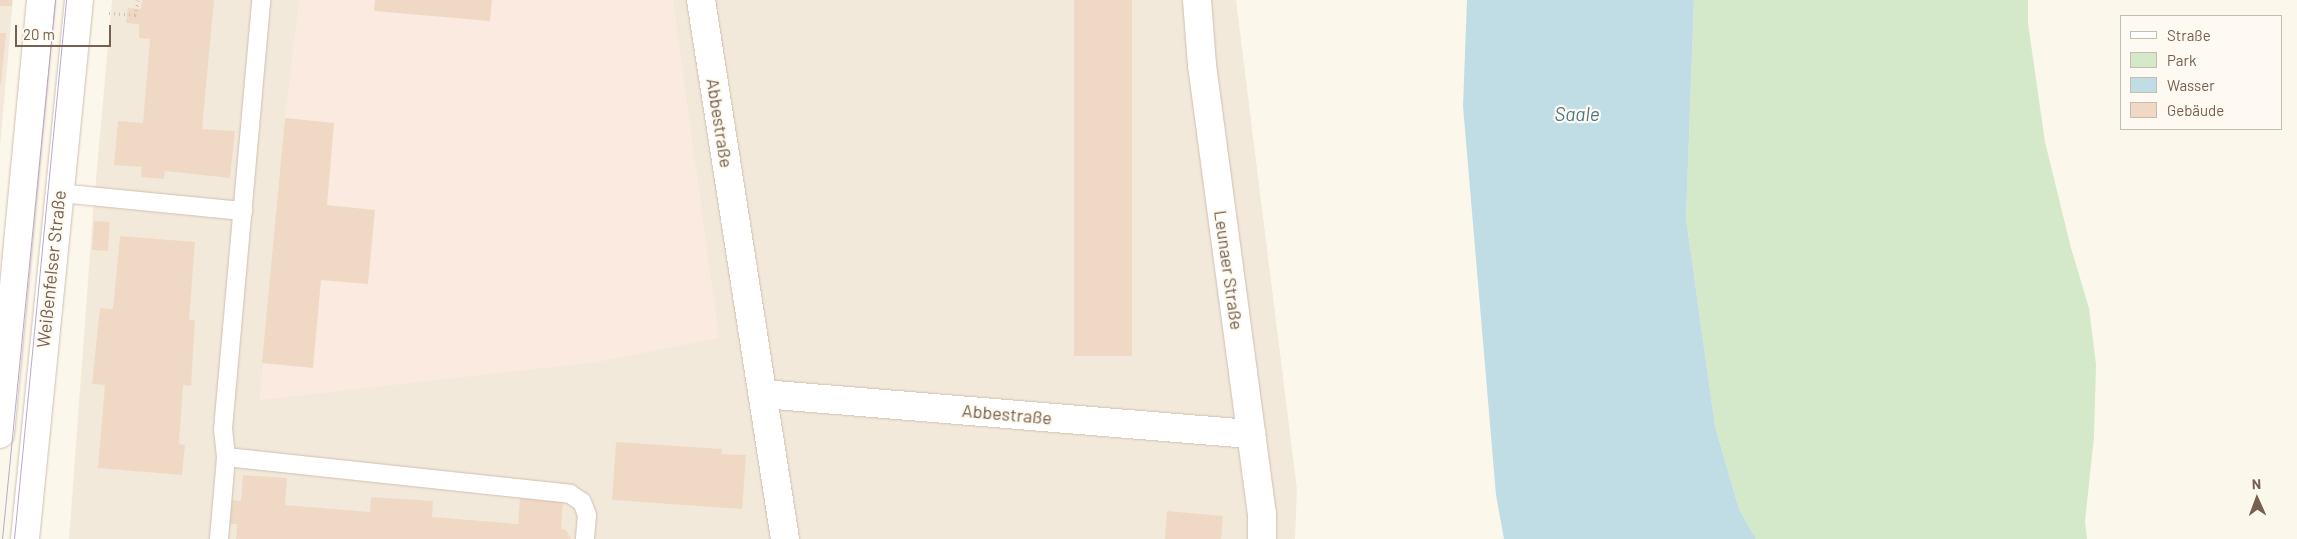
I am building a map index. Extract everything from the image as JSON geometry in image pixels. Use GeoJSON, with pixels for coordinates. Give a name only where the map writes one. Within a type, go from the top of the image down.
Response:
{"type":"FeatureCollection","features":[{"type":"Feature","properties":{"kind":"street","name":"Weißenfelser Straße"},"geometry":{"type":"LineString","coordinates":[[0,434],[4,350],[40,0]]}},
{"type":"Feature","properties":{"kind":"street","name":"Weißenfelser Straße"},"geometry":{"type":"LineString","coordinates":[[25,539],[79,0]]}},
{"type":"Feature","properties":{"kind":"street","name":"Abbestraße"},"geometry":{"type":"LineString","coordinates":[[701,0],[785,539]]}},
{"type":"Feature","properties":{"kind":"street","name":"Leunaer Straße"},"geometry":{"type":"LineString","coordinates":[[1197,0],[1202,65],[1262,514],[1262,539]]}},
{"type":"Feature","properties":{"kind":"street","name":"Abbestraße"},"geometry":{"type":"LineString","coordinates":[[763,394],[1251,434]]}},
{"type":"Feature","properties":{"kind":"lane"},"geometry":{"type":"LineString","coordinates":[[219,539],[226,457],[223,429],[261,0]]}},
{"type":"Feature","properties":{"kind":"lane"},"geometry":{"type":"LineString","coordinates":[[59,193],[243,210]]}},
{"type":"Feature","properties":{"kind":"lane"},"geometry":{"type":"LineString","coordinates":[[226,457],[570,494],[582,502],[587,515],[585,539]]}},
{"type":"Feature","properties":{"kind":"path"},"geometry":{"type":"LineString","coordinates":[[135,15],[138,0]]}},
{"type":"Feature","properties":{"kind":"path"},"geometry":{"type":"LineString","coordinates":[[106,13],[140,16]]}},
{"type":"Feature","properties":{"kind":"shaded area"},"geometry":{"type":"Polygon","coordinates":[[[0,0],[13,0],[0,147],[0,0]]]}},
{"type":"Feature","properties":{"kind":"shaded area"},"geometry":{"type":"Polygon","coordinates":[[[112,0],[1236,0],[1297,489],[1295,539],[69,539],[93,213],[112,0]]]}},
{"type":"Feature","properties":{"kind":"shaded area"},"geometry":{"type":"Polygon","coordinates":[[[299,0],[673,0],[719,338],[597,362],[260,400],[285,118],[299,0]]]}},
{"type":"Feature","properties":{"kind":"green space"},"geometry":{"type":"Polygon","coordinates":[[[1694,0],[2028,0],[2028,23],[2045,142],[2071,248],[2089,308],[2096,364],[2094,437],[2085,521],[2087,539],[1756,539],[1739,509],[1715,426],[1686,218],[1694,0]]]}},
{"type":"Feature","properties":{"kind":"water","name":"Saale"},"geometry":{"type":"Polygon","coordinates":[[[1467,0],[1694,0],[1686,218],[1715,426],[1739,509],[1756,539],[1504,539],[1496,495],[1463,106],[1467,0]]]}},
{"type":"Feature","properties":{"kind":"building"},"geometry":{"type":"Polygon","coordinates":[[[0,0],[12,0],[12,6],[0,6],[0,0]]]}},
{"type":"Feature","properties":{"kind":"building"},"geometry":{"type":"Polygon","coordinates":[[[142,0],[214,0],[202,129],[235,131],[230,178],[165,171],[164,179],[141,177],[142,167],[114,165],[118,121],[143,123],[150,39],[139,38],[139,24],[126,23],[128,8],[141,9],[142,0]]]}},
{"type":"Feature","properties":{"kind":"building"},"geometry":{"type":"Polygon","coordinates":[[[375,0],[492,0],[490,21],[374,11],[375,0]]]}},
{"type":"Feature","properties":{"kind":"building"},"geometry":{"type":"Polygon","coordinates":[[[1074,0],[1132,0],[1132,356],[1074,356],[1074,0]]]}},
{"type":"Feature","properties":{"kind":"building"},"geometry":{"type":"Polygon","coordinates":[[[0,33],[6,33],[1,84],[0,84],[0,33]]]}},
{"type":"Feature","properties":{"kind":"building"},"geometry":{"type":"Polygon","coordinates":[[[285,118],[334,123],[327,205],[375,210],[368,284],[321,280],[313,368],[262,363],[285,118]]]}},
{"type":"Feature","properties":{"kind":"building"},"geometry":{"type":"Polygon","coordinates":[[[94,221],[110,222],[108,251],[92,250],[94,221]]]}},
{"type":"Feature","properties":{"kind":"building"},"geometry":{"type":"Polygon","coordinates":[[[120,236],[195,242],[189,320],[195,320],[191,386],[183,385],[179,444],[185,445],[182,475],[98,468],[105,385],[92,384],[100,308],[113,309],[120,236]]]}},
{"type":"Feature","properties":{"kind":"building"},"geometry":{"type":"Polygon","coordinates":[[[616,442],[722,449],[721,454],[746,455],[742,509],[612,500],[616,442]]]}},
{"type":"Feature","properties":{"kind":"building"},"geometry":{"type":"Polygon","coordinates":[[[243,475],[287,478],[285,505],[370,512],[371,497],[433,501],[432,517],[518,524],[520,498],[563,502],[561,529],[566,530],[571,539],[236,539],[237,524],[230,524],[232,500],[241,501],[243,475]]]}},
{"type":"Feature","properties":{"kind":"building"},"geometry":{"type":"Polygon","coordinates":[[[1167,511],[1223,516],[1221,539],[1165,539],[1167,511]]]}},
{"type":"Feature","properties":{"kind":"tram line"},"geometry":{"type":"LineString","coordinates":[[2,539],[55,0]]}},
{"type":"Feature","properties":{"kind":"tram line"},"geometry":{"type":"LineString","coordinates":[[14,539],[66,0]]}}]}
